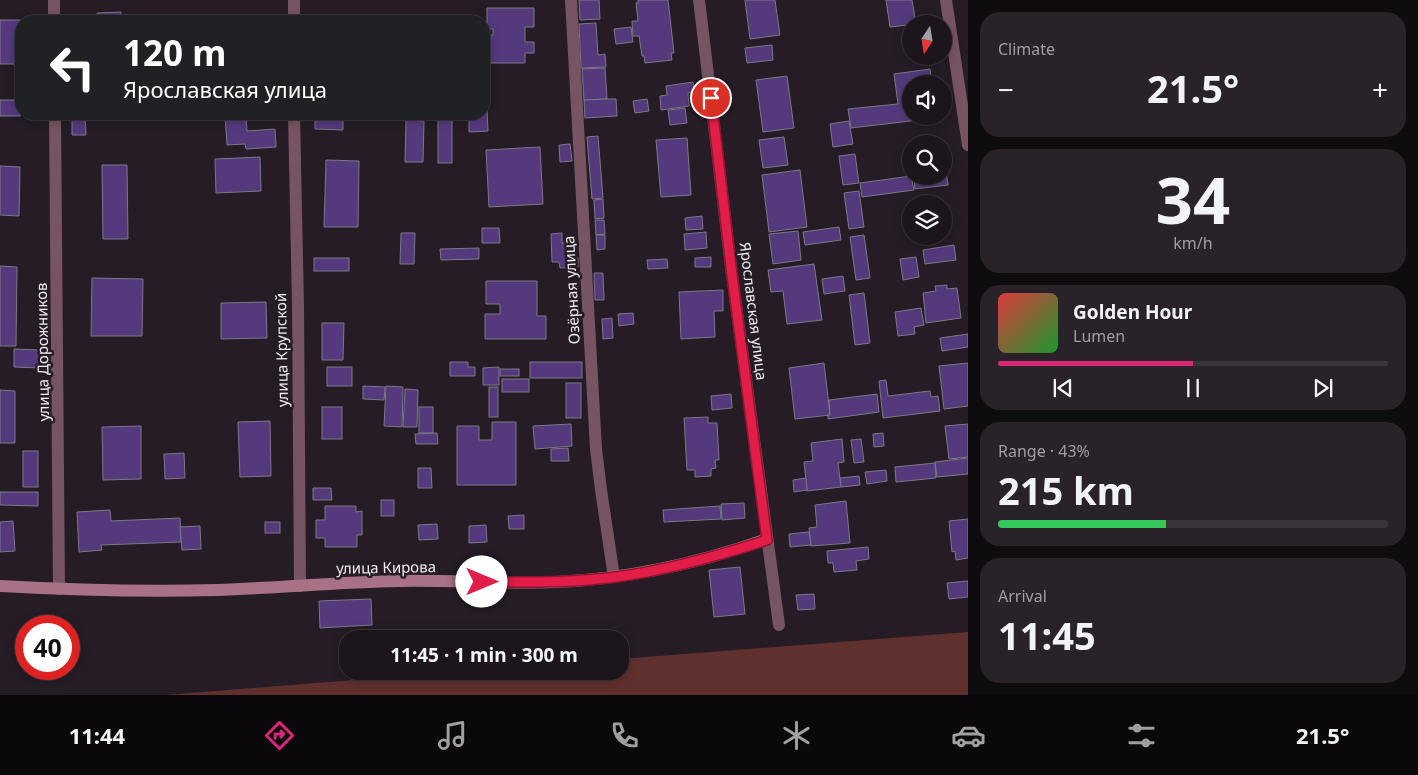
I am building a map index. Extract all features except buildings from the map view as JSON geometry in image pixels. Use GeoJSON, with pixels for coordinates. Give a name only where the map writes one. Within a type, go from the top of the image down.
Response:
{"type":"FeatureCollection","features":[{"type":"Feature","properties":{"kind":"street"},"geometry":{"type":"LineString","coordinates":[[54,0],[54,15]]}},
{"type":"Feature","properties":{"kind":"street"},"geometry":{"type":"LineString","coordinates":[[294,0],[294,15]]}},
{"type":"Feature","properties":{"kind":"street","name":"Озёрная улица"},"geometry":{"type":"LineString","coordinates":[[570,0],[596,449],[614,577]]}},
{"type":"Feature","properties":{"kind":"street","name":"Ярославская улица"},"geometry":{"type":"LineString","coordinates":[[699,0],[732,275],[779,625]]}},
{"type":"Feature","properties":{"kind":"street"},"geometry":{"type":"LineString","coordinates":[[946,0],[968,145]]}},
{"type":"Feature","properties":{"kind":"street","name":"улица Дорожников"},"geometry":{"type":"LineString","coordinates":[[56,120],[60,589]]}},
{"type":"Feature","properties":{"kind":"street","name":"улица Крупской"},"geometry":{"type":"LineString","coordinates":[[294,120],[300,586]]}},
{"type":"Feature","properties":{"kind":"street","name":"улица Кирова"},"geometry":{"type":"LineString","coordinates":[[0,586],[60,589],[218,590],[400,581],[555,582],[614,577],[652,571],[705,559],[767,540]]}},
{"type":"Feature","properties":{"kind":"shaded area"},"geometry":{"type":"Polygon","coordinates":[[[968,632],[968,695],[165,695],[353,680],[629,680],[629,658],[968,632]]]}},
{"type":"Feature","properties":{"kind":"route"},"geometry":{"type":"LineString","coordinates":[[482,582],[555,582],[614,577],[705,559],[767,540],[711,98]]}}]}
